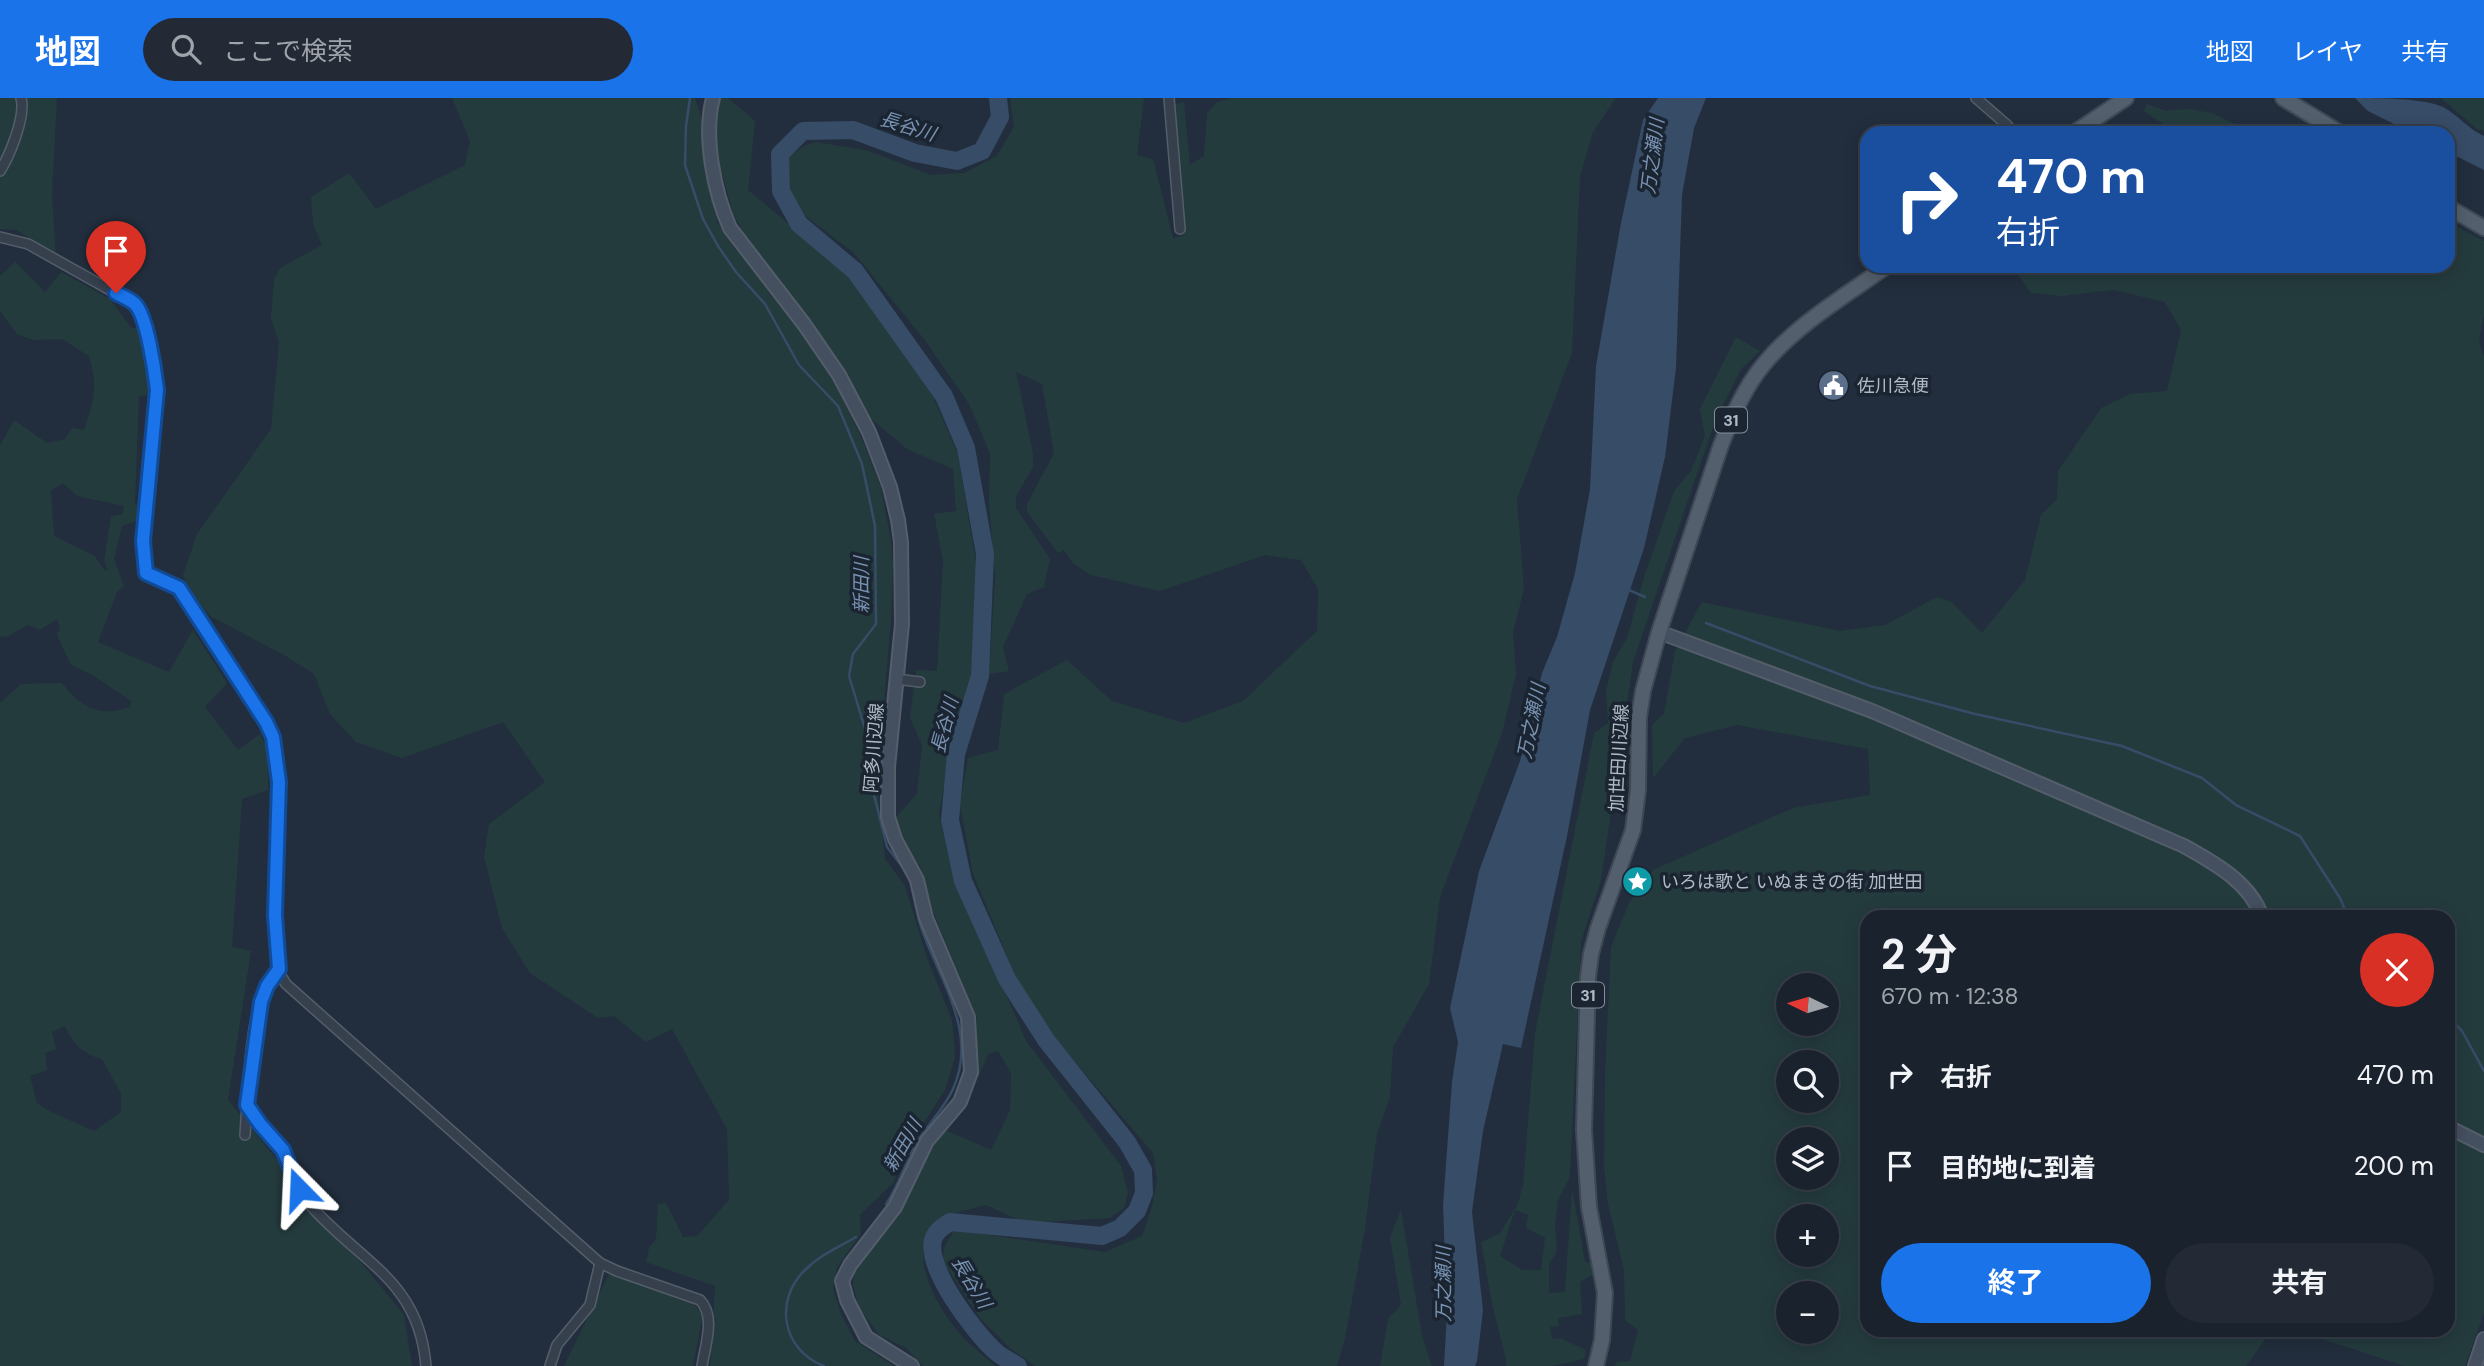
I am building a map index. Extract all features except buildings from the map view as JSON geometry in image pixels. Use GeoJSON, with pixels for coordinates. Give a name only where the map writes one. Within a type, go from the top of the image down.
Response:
{"type":"FeatureCollection","features":[{"type":"Feature","properties":{"kind":"main road","name":"阿多川辺線"},"geometry":{"type":"LineString","coordinates":[[713,98],[708,138],[723,213],[730,228],[804,324],[839,375],[869,432],[890,487],[901,542],[902,624],[888,766],[888,817],[895,839],[917,880],[926,918],[968,1017],[971,1072],[960,1102],[927,1142],[895,1207],[850,1265],[842,1281],[847,1300],[866,1337],[912,1366]]}},
{"type":"Feature","properties":{"kind":"main road"},"geometry":{"type":"LineString","coordinates":[[2084,126],[2126,98]]}},
{"type":"Feature","properties":{"kind":"main road"},"geometry":{"type":"LineString","coordinates":[[2283,98],[2329,126]]}},
{"type":"Feature","properties":{"kind":"main road"},"geometry":{"type":"LineString","coordinates":[[2455,211],[2484,228]]}},
{"type":"Feature","properties":{"kind":"main road","name":"加世田川辺線"},"geometry":{"type":"LineString","coordinates":[[1596,1366],[1602,1340],[1605,1293],[1586,1180],[1584,1130],[1588,977],[1598,928],[1633,830],[1638,790],[1639,717],[1643,691],[1659,632],[1721,445],[1747,389],[1763,366],[1794,334],[1877,273]]}},
{"type":"Feature","properties":{"kind":"main road"},"geometry":{"type":"LineString","coordinates":[[1659,632],[1872,711],[2184,846],[2228,873],[2251,898],[2258,910]]}},
{"type":"Feature","properties":{"kind":"main road"},"geometry":{"type":"LineString","coordinates":[[2455,1130],[2484,1145]]}},
{"type":"Feature","properties":{"kind":"main road"},"geometry":{"type":"LineString","coordinates":[[2475,1366],[2484,1339]]}},
{"type":"Feature","properties":{"kind":"street"},"geometry":{"type":"LineString","coordinates":[[0,171],[20,124],[23,105],[21,98]]}},
{"type":"Feature","properties":{"kind":"street"},"geometry":{"type":"LineString","coordinates":[[1169,98],[1180,229]]}},
{"type":"Feature","properties":{"kind":"street"},"geometry":{"type":"LineString","coordinates":[[1976,98],[2008,126]]}},
{"type":"Feature","properties":{"kind":"street"},"geometry":{"type":"LineString","coordinates":[[0,237],[28,244],[97,282],[135,304],[142,316],[157,390],[143,562],[146,573],[179,588],[273,737],[279,782],[275,915],[279,969],[286,984],[600,1263],[700,1300],[707,1307],[708,1329],[702,1366]]}},
{"type":"Feature","properties":{"kind":"street"},"geometry":{"type":"LineString","coordinates":[[896,679],[920,682]]}},
{"type":"Feature","properties":{"kind":"street"},"geometry":{"type":"LineString","coordinates":[[245,1135],[261,1002],[267,986],[279,969]]}},
{"type":"Feature","properties":{"kind":"street"},"geometry":{"type":"LineString","coordinates":[[247,1105],[283,1150],[299,1189],[308,1203],[394,1283],[406,1299],[422,1332],[426,1366]]}},
{"type":"Feature","properties":{"kind":"street"},"geometry":{"type":"LineString","coordinates":[[550,1366],[558,1345],[590,1305],[600,1263]]}},
{"type":"Feature","properties":{"kind":"green space"},"geometry":{"type":"Polygon","coordinates":[[[0,98],[57,98],[52,194],[56,257],[17,230],[0,229],[0,98]]]}},
{"type":"Feature","properties":{"kind":"green space"},"geometry":{"type":"Polygon","coordinates":[[[452,98],[695,98],[701,116],[705,164],[718,223],[729,241],[794,318],[826,364],[863,441],[881,488],[893,564],[882,725],[873,743],[885,859],[905,886],[927,958],[952,1020],[955,1057],[945,1090],[911,1142],[893,1183],[860,1215],[861,1234],[837,1267],[833,1289],[841,1314],[855,1341],[894,1366],[710,1366],[715,1286],[646,1262],[649,1247],[656,1240],[658,1204],[666,1203],[683,1237],[697,1236],[729,1200],[727,1129],[672,1029],[646,1042],[614,1016],[598,1018],[530,973],[502,928],[484,857],[489,824],[545,782],[503,722],[402,758],[356,742],[330,714],[314,674],[210,616],[190,593],[183,575],[197,534],[271,429],[279,342],[271,319],[274,279],[280,268],[322,245],[313,224],[311,197],[349,173],[376,209],[465,165],[470,141],[452,98]]]}},
{"type":"Feature","properties":{"kind":"green space"},"geometry":{"type":"Polygon","coordinates":[[[718,98],[728,98],[755,121],[748,190],[845,271],[928,385],[958,454],[977,569],[974,668],[951,750],[939,814],[950,864],[1026,1041],[1121,1166],[1128,1193],[1124,1208],[1110,1218],[1025,1223],[986,1205],[949,1215],[929,1232],[924,1244],[923,1258],[930,1287],[956,1330],[995,1366],[923,1366],[906,1348],[878,1334],[859,1307],[853,1286],[854,1268],[903,1204],[943,1129],[991,1150],[1010,1110],[1011,1073],[998,1051],[989,1053],[977,1080],[977,1018],[933,912],[920,867],[907,850],[895,818],[917,794],[922,745],[910,718],[916,670],[937,671],[943,560],[934,514],[956,511],[953,469],[907,449],[870,418],[814,324],[746,237],[733,213],[720,167],[714,127],[718,98]]]}},
{"type":"Feature","properties":{"kind":"green space"},"geometry":{"type":"Polygon","coordinates":[[[1010,98],[1144,98],[1137,155],[1153,159],[1173,238],[1183,236],[1185,217],[1175,104],[1184,102],[1190,165],[1204,156],[1207,113],[1217,102],[1232,98],[1616,98],[1593,132],[1580,176],[1572,353],[1517,499],[1524,589],[1513,632],[1516,674],[1502,733],[1440,897],[1429,984],[1393,1047],[1390,1097],[1377,1134],[1365,1229],[1345,1338],[1337,1366],[1035,1366],[1011,1349],[979,1317],[942,1260],[945,1245],[953,1232],[963,1231],[1105,1252],[1142,1236],[1152,1207],[1157,1180],[1153,1153],[1053,1036],[1015,975],[973,874],[960,805],[968,758],[998,750],[1004,694],[1067,660],[1112,701],[1184,723],[1243,701],[1317,631],[1318,589],[1301,560],[1265,555],[1160,591],[1091,575],[1073,563],[1064,550],[1058,553],[1027,512],[1027,504],[1054,453],[1042,384],[1016,372],[1033,453],[1033,467],[1016,496],[1016,508],[1050,559],[1044,587],[1027,594],[1003,647],[1009,671],[989,674],[995,577],[989,503],[990,453],[969,404],[924,339],[854,253],[804,215],[791,192],[786,173],[787,158],[804,146],[816,142],[869,151],[931,175],[964,173],[997,156],[1014,127],[1010,98]]]}},
{"type":"Feature","properties":{"kind":"green space"},"geometry":{"type":"Polygon","coordinates":[[[2441,98],[2484,98],[2484,131],[2477,129],[2441,98]]]}},
{"type":"Feature","properties":{"kind":"green space"},"geometry":{"type":"Polygon","coordinates":[[[2147,104],[2166,111],[2187,109],[2212,113],[2239,126],[2166,126],[2144,111],[2147,104]]]}},
{"type":"Feature","properties":{"kind":"green space"},"geometry":{"type":"Polygon","coordinates":[[[2455,226],[2484,241],[2484,315],[2479,341],[2484,357],[2484,1313],[2465,1366],[2405,1366],[2316,1337],[2455,1337],[2455,910],[1860,910],[1860,1337],[2267,1337],[2246,1366],[1615,1366],[1617,1362],[1630,1361],[1638,1330],[1625,1320],[1624,1270],[1608,1204],[1604,1166],[1611,947],[1629,903],[1653,870],[1793,808],[1870,795],[1868,749],[1737,725],[1685,738],[1653,778],[1652,725],[1664,714],[1675,651],[1702,602],[1840,631],[1885,625],[1937,597],[1951,602],[1982,633],[2025,580],[2041,515],[2057,499],[2058,471],[2101,408],[2130,394],[2167,391],[2181,330],[2165,302],[2113,290],[2063,296],[2031,293],[2017,273],[2455,273],[2455,226]]]}},
{"type":"Feature","properties":{"kind":"green space"},"geometry":{"type":"Polygon","coordinates":[[[15,262],[45,292],[61,272],[110,299],[131,328],[137,328],[149,373],[151,395],[139,396],[135,503],[141,506],[139,520],[122,526],[114,559],[124,586],[117,592],[98,642],[169,672],[193,630],[227,683],[205,707],[238,750],[260,734],[269,752],[268,790],[242,799],[232,947],[251,951],[228,1100],[404,1315],[412,1366],[0,1366],[0,703],[21,684],[62,683],[83,704],[99,711],[130,707],[131,701],[91,674],[71,665],[57,635],[60,627],[57,619],[40,630],[28,625],[6,637],[0,636],[0,446],[14,420],[47,443],[65,439],[72,428],[84,430],[94,385],[89,356],[62,339],[33,340],[17,334],[0,311],[0,276],[15,262]],[[63,483],[51,491],[54,536],[95,556],[104,570],[108,570],[104,561],[111,516],[123,514],[124,506],[77,496],[63,483]],[[65,1026],[52,1032],[56,1049],[45,1053],[47,1070],[30,1076],[37,1103],[94,1131],[121,1112],[121,1094],[102,1059],[79,1047],[65,1026]]]}},
{"type":"Feature","properties":{"kind":"green space"},"geometry":{"type":"Polygon","coordinates":[[[1736,337],[1760,351],[1741,369],[1715,421],[1633,662],[1601,880],[1581,942],[1570,1177],[1558,1200],[1555,1223],[1557,1251],[1549,1264],[1549,1293],[1565,1292],[1572,1188],[1585,1262],[1591,1263],[1592,1275],[1580,1282],[1582,1314],[1558,1318],[1559,1326],[1550,1327],[1552,1339],[1560,1338],[1586,1350],[1584,1359],[1552,1366],[1506,1366],[1481,1242],[1500,1233],[1518,1204],[1523,1185],[1535,1033],[1594,733],[1608,723],[1606,691],[1613,662],[1627,638],[1644,577],[1674,491],[1691,471],[1705,436],[1700,409],[1736,337]],[[1515,1210],[1500,1256],[1522,1270],[1541,1270],[1545,1238],[1526,1228],[1528,1215],[1515,1210]]]}},
{"type":"Feature","properties":{"kind":"green space"},"geometry":{"type":"Polygon","coordinates":[[[1401,1210],[1422,1336],[1432,1366],[1380,1366],[1388,1319],[1401,1305],[1390,1237],[1401,1210]]]}},
{"type":"Feature","properties":{"kind":"green space"},"geometry":{"type":"Polygon","coordinates":[[[609,1274],[692,1303],[703,1314],[693,1366],[564,1366],[609,1274]]]}},
{"type":"Feature","properties":{"kind":"water","name":"万之瀬川"},"geometry":{"type":"Polygon","coordinates":[[[1658,98],[1706,98],[1694,128],[1682,195],[1676,368],[1665,457],[1644,548],[1590,710],[1567,836],[1521,1048],[1503,1044],[1483,1131],[1472,1212],[1483,1310],[1477,1361],[1475,1366],[1444,1366],[1447,1313],[1443,1205],[1452,1082],[1458,1042],[1450,1008],[1479,871],[1520,761],[1542,673],[1557,637],[1575,573],[1590,489],[1596,366],[1621,223],[1643,120],[1658,98]]]}},
{"type":"Feature","properties":{"kind":"water"},"geometry":{"type":"Polygon","coordinates":[[[2355,98],[2412,100],[2443,107],[2484,136],[2484,170],[2455,156],[2455,126],[2398,126],[2368,111],[2355,98]]]}},
{"type":"Feature","properties":{"kind":"waterway","name":"新田川"},"geometry":{"type":"LineString","coordinates":[[690,98],[685,165],[703,219],[736,272],[765,304],[799,365],[838,406],[862,464],[875,526],[876,624],[853,654],[849,676],[866,732],[871,783],[887,847],[908,874]]}},
{"type":"Feature","properties":{"kind":"waterway","name":"長谷川"},"geometry":{"type":"LineString","coordinates":[[998,98],[1000,117],[982,151],[957,161],[915,153],[853,130],[803,131],[780,154],[781,191],[799,224],[855,271],[944,396],[966,448],[985,554],[980,676],[956,754],[950,820],[963,881],[1007,979],[1046,1040],[1127,1142],[1143,1170],[1144,1193],[1137,1211],[1120,1228],[1102,1236],[950,1222],[935,1235],[932,1249],[936,1264],[952,1298],[986,1342],[997,1353],[1018,1366]]}},
{"type":"Feature","properties":{"kind":"waterway"},"geometry":{"type":"LineString","coordinates":[[1629,590],[1645,597]]}},
{"type":"Feature","properties":{"kind":"waterway"},"geometry":{"type":"LineString","coordinates":[[1706,623],[1870,686],[1975,714],[2122,746],[2202,778],[2236,805],[2300,836],[2345,910]]}},
{"type":"Feature","properties":{"kind":"waterway","name":"新田川"},"geometry":{"type":"LineString","coordinates":[[886,1204],[917,1142],[953,1089],[960,1068],[962,1047],[954,1006],[921,927],[910,880]]}},
{"type":"Feature","properties":{"kind":"waterway"},"geometry":{"type":"LineString","coordinates":[[2455,1024],[2462,1031],[2484,1071]]}},
{"type":"Feature","properties":{"kind":"waterway","name":"新田川"},"geometry":{"type":"LineString","coordinates":[[824,1366],[810,1359],[791,1336],[786,1309],[789,1295],[796,1281],[811,1264],[856,1237]]}},
{"type":"Feature","properties":{"kind":"place","name":"佐川急便"},"geometry":{"type":"Point","coordinates":[1834,386]}},
{"type":"Feature","properties":{"kind":"place","name":"いろは歌と いぬまきの街 加世田"},"geometry":{"type":"Point","coordinates":[1638,882]}},
{"type":"Feature","properties":{"kind":"route"},"geometry":{"type":"LineString","coordinates":[[116,293],[135,304],[142,316],[157,390],[143,541],[146,573],[179,588],[266,722],[278,757],[275,915],[279,969],[267,986],[261,1002],[247,1105],[283,1150],[299,1189]]}}]}
